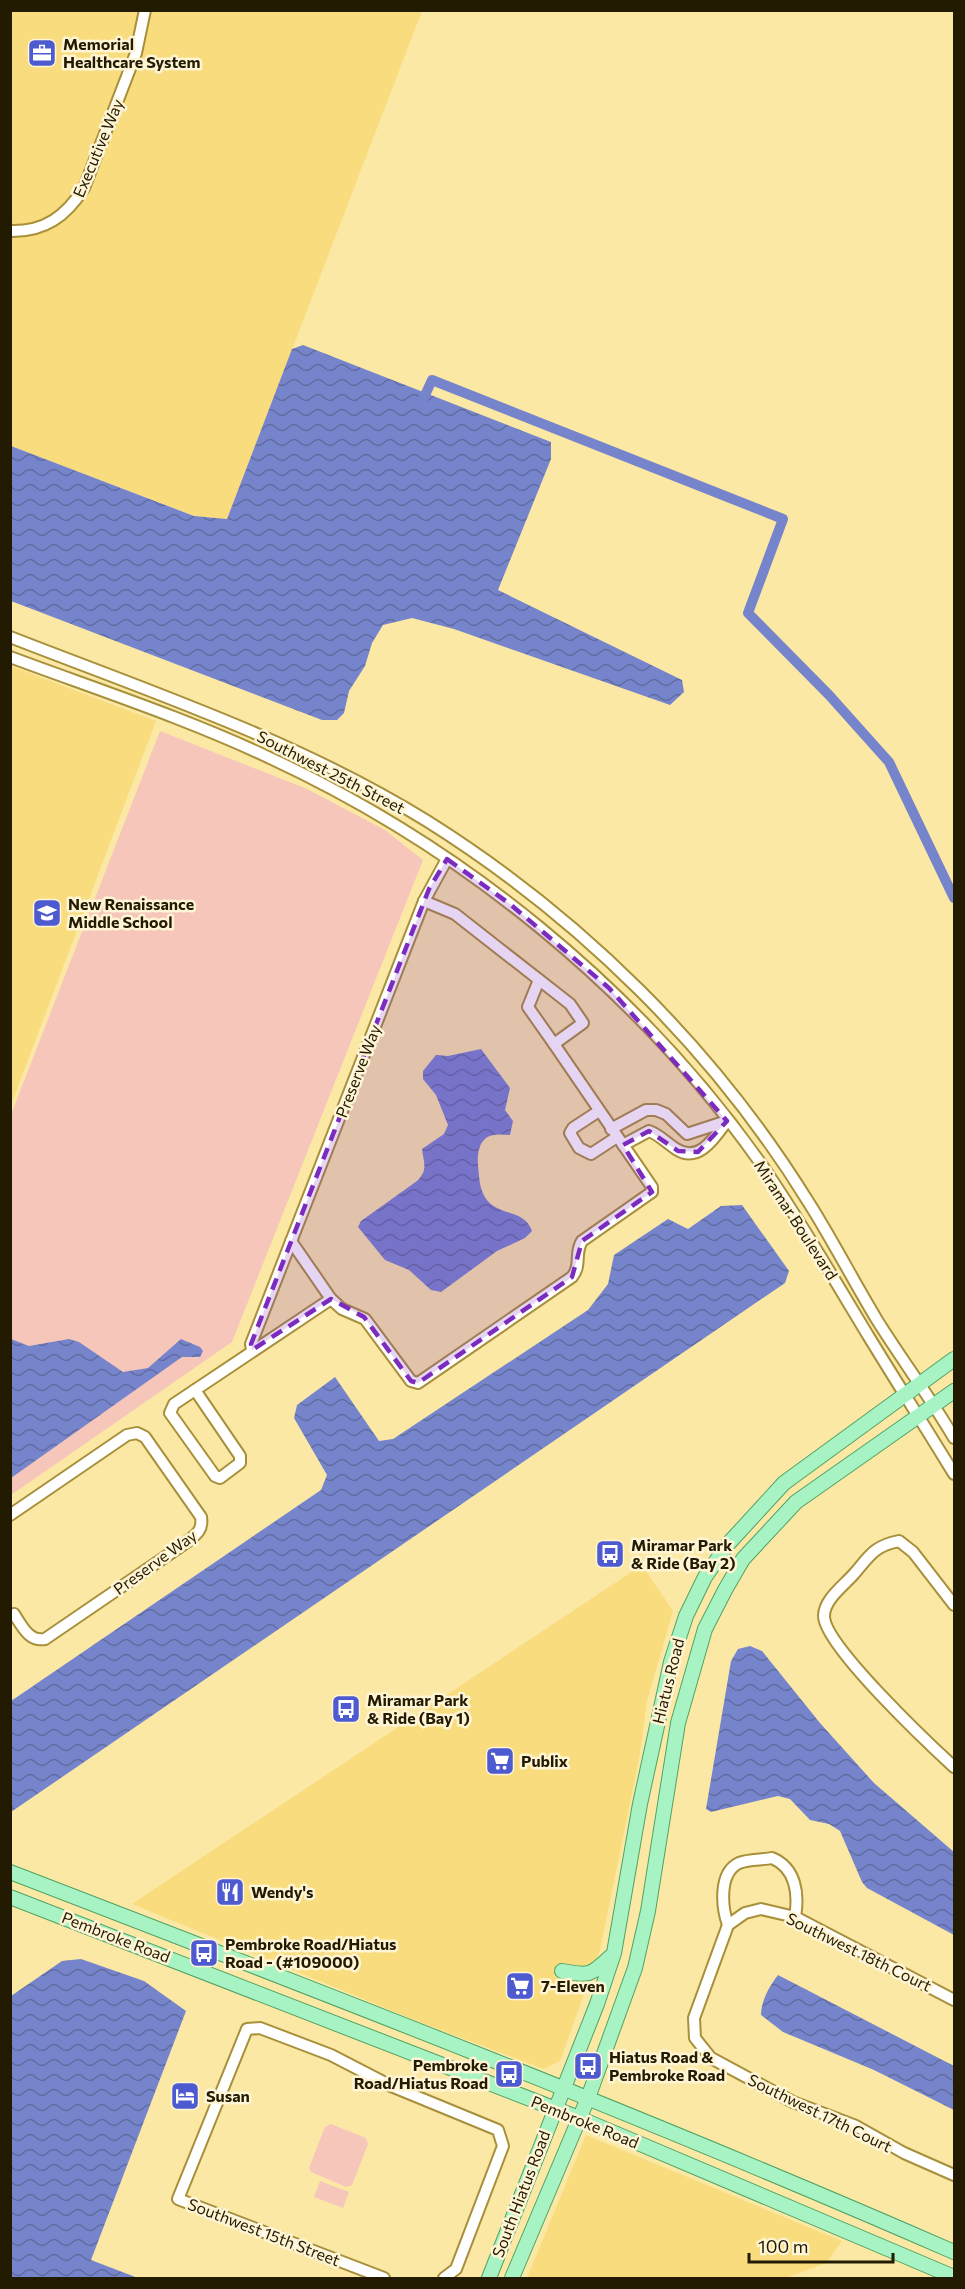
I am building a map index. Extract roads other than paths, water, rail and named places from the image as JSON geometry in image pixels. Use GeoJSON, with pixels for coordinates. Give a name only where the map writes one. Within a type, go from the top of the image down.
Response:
{"type":"FeatureCollection","features":[{"type":"Feature","properties":{"kind":"main road","name":"Hiatus Road"},"geometry":{"type":"LineString","coordinates":[[554,2109],[614,1953],[640,1804],[668,1676],[686,1616],[705,1577],[728,1544],[784,1483],[954,1359]]}},
{"type":"Feature","properties":{"kind":"main road","name":"Hiatus Road"},"geometry":{"type":"LineString","coordinates":[[579,2118],[635,1968],[648,1911],[678,1723],[705,1629],[743,1559],[796,1502],[954,1391]]}},
{"type":"Feature","properties":{"kind":"main road"},"geometry":{"type":"LineString","coordinates":[[668,1676],[689,1681]]}},
{"type":"Feature","properties":{"kind":"main road","name":"Pembroke Road"},"geometry":{"type":"LineString","coordinates":[[10,1872],[260,1967],[755,2165],[954,2252]]}},
{"type":"Feature","properties":{"kind":"main road","name":"Pembroke Road"},"geometry":{"type":"LineString","coordinates":[[10,1897],[250,1988],[579,2118],[954,2277]]}},
{"type":"Feature","properties":{"kind":"main road"},"geometry":{"type":"LineString","coordinates":[[562,1971],[583,1976],[596,1971],[614,1953]]}},
{"type":"Feature","properties":{"kind":"main road"},"geometry":{"type":"LineString","coordinates":[[250,1988],[260,1967]]}},
{"type":"Feature","properties":{"kind":"main road","name":"South Hiatus Road"},"geometry":{"type":"LineString","coordinates":[[489,2278],[554,2109]]}},
{"type":"Feature","properties":{"kind":"main road","name":"South Hiatus Road"},"geometry":{"type":"LineString","coordinates":[[512,2278],[579,2118]]}},
{"type":"Feature","properties":{"kind":"street","name":"Executive Way"},"geometry":{"type":"LineString","coordinates":[[10,231],[34,230],[55,221],[72,207],[84,188],[136,53],[144,10]]}},
{"type":"Feature","properties":{"kind":"street","name":"Southwest 25th Street"},"geometry":{"type":"LineString","coordinates":[[10,637],[272,740],[350,778],[426,820],[518,882],[617,968]]}},
{"type":"Feature","properties":{"kind":"street","name":"Southwest 25th Street"},"geometry":{"type":"LineString","coordinates":[[10,657],[268,757],[339,793],[447,859],[510,904],[609,988]]}},
{"type":"Feature","properties":{"kind":"street","name":"Preserve Way"},"geometry":{"type":"LineString","coordinates":[[252,1350],[251,1344],[424,901],[447,859]]}},
{"type":"Feature","properties":{"kind":"street"},"geometry":{"type":"LineString","coordinates":[[424,901],[455,914],[570,1004],[583,1023],[554,1044]]}},
{"type":"Feature","properties":{"kind":"street","name":"Miramar Boulevard"},"geometry":{"type":"LineString","coordinates":[[617,968],[696,1050],[772,1149],[809,1203],[879,1324],[935,1404],[954,1438]]}},
{"type":"Feature","properties":{"kind":"street"},"geometry":{"type":"LineString","coordinates":[[291,1241],[331,1299],[342,1309],[365,1319],[411,1381],[418,1383],[572,1277],[579,1265],[578,1253],[582,1241],[652,1192],[652,1187],[528,1007],[539,980]]}},
{"type":"Feature","properties":{"kind":"street","name":"Miramar Boulevard"},"geometry":{"type":"LineString","coordinates":[[609,988],[679,1062],[758,1160],[822,1255],[954,1474]]}},
{"type":"Feature","properties":{"kind":"street"},"geometry":{"type":"LineString","coordinates":[[599,1111],[573,1128],[570,1133],[579,1148],[591,1154],[617,1137],[646,1110],[666,1114],[687,1134],[728,1121]]}},
{"type":"Feature","properties":{"kind":"street"},"geometry":{"type":"LineString","coordinates":[[617,1137],[649,1131],[660,1135],[678,1151],[689,1154],[699,1152],[710,1144],[728,1121]]}},
{"type":"Feature","properties":{"kind":"street"},"geometry":{"type":"LineString","coordinates":[[195,1390],[240,1456],[240,1463],[220,1478],[215,1476],[171,1413],[174,1404],[331,1299]]}},
{"type":"Feature","properties":{"kind":"street","name":"Preserve Way"},"geometry":{"type":"LineString","coordinates":[[10,1515],[127,1436],[137,1434],[146,1437],[201,1517],[202,1524],[200,1532],[187,1542],[45,1639],[38,1640],[31,1637],[14,1614],[10,1616]]}},
{"type":"Feature","properties":{"kind":"street"},"geometry":{"type":"LineString","coordinates":[[954,1605],[913,1552],[898,1541],[881,1544],[829,1601],[824,1613],[826,1627],[874,1688],[954,1767]]}},
{"type":"Feature","properties":{"kind":"street"},"geometry":{"type":"LineString","coordinates":[[728,1924],[723,1910],[725,1881],[730,1872],[738,1864],[772,1858],[789,1871],[797,1893],[795,1917]]}},
{"type":"Feature","properties":{"kind":"street","name":"Southwest 18th Court"},"geometry":{"type":"LineString","coordinates":[[728,1924],[745,1912],[761,1909],[795,1917],[954,2000]]}},
{"type":"Feature","properties":{"kind":"street","name":"Southwest 17th Court"},"geometry":{"type":"LineString","coordinates":[[728,1924],[694,2018],[695,2038],[702,2050],[711,2058],[793,2102],[856,2126],[904,2153],[954,2175]]}},
{"type":"Feature","properties":{"kind":"street","name":"Southwest 15th Street"},"geometry":{"type":"LineString","coordinates":[[384,2278],[178,2199],[247,2029],[260,2028],[331,2055],[391,2086],[493,2126],[502,2135],[503,2146],[456,2269],[444,2278]]}},
{"type":"Feature","properties":{"kind":"water"},"geometry":{"type":"Polygon","coordinates":[[[303,345],[551,442],[551,459],[498,590],[682,680],[684,692],[670,705],[454,629],[412,618],[383,625],[372,643],[365,666],[349,691],[344,713],[337,720],[322,720],[11,601],[11,446],[194,516],[227,519],[292,349],[303,345]]]}},
{"type":"Feature","properties":{"kind":"water"},"geometry":{"type":"Polygon","coordinates":[[[481,1049],[510,1088],[505,1110],[513,1121],[510,1135],[490,1136],[481,1144],[478,1160],[482,1191],[495,1207],[520,1217],[527,1222],[532,1231],[525,1238],[497,1251],[441,1292],[431,1290],[409,1270],[385,1260],[358,1227],[361,1221],[417,1181],[424,1170],[422,1149],[444,1134],[448,1125],[436,1095],[423,1079],[423,1071],[436,1055],[448,1056],[481,1049]]]}},
{"type":"Feature","properties":{"kind":"water"},"geometry":{"type":"Polygon","coordinates":[[[742,1205],[789,1271],[785,1283],[11,1812],[11,1701],[321,1490],[327,1475],[294,1418],[297,1405],[335,1377],[379,1441],[393,1439],[588,1310],[608,1284],[614,1255],[668,1219],[688,1229],[721,1206],[742,1205]]]}},
{"type":"Feature","properties":{"kind":"water"},"geometry":{"type":"Polygon","coordinates":[[[11,1339],[29,1346],[69,1339],[79,1342],[123,1372],[148,1368],[181,1339],[200,1347],[203,1351],[200,1357],[182,1357],[11,1478],[11,1339]]]}},
{"type":"Feature","properties":{"kind":"water"},"geometry":{"type":"Polygon","coordinates":[[[750,1646],[762,1651],[820,1723],[874,1783],[954,1852],[954,1935],[867,1888],[862,1882],[840,1831],[829,1824],[810,1820],[790,1799],[778,1796],[711,1812],[706,1809],[731,1661],[738,1649],[750,1646]]]}},
{"type":"Feature","properties":{"kind":"water"},"geometry":{"type":"Polygon","coordinates":[[[81,1959],[144,1981],[186,2011],[91,2260],[138,2278],[11,2278],[11,1996],[62,1961],[81,1959]]]}},
{"type":"Feature","properties":{"kind":"water"},"geometry":{"type":"Polygon","coordinates":[[[778,1975],[954,2066],[954,2110],[874,2070],[783,2032],[761,2015],[766,1993],[778,1975]]]}},
{"type":"Feature","properties":{"kind":"waterway"},"geometry":{"type":"LineString","coordinates":[[420,406],[432,380],[783,519],[748,613],[829,695],[889,762],[954,898]]}},
{"type":"Feature","properties":{"kind":"place","name":"Memorial Healthcare System"},"geometry":{"type":"Point","coordinates":[42,53]}},
{"type":"Feature","properties":{"kind":"place","name":"New Renaissance Middle School"},"geometry":{"type":"Point","coordinates":[47,913]}},
{"type":"Feature","properties":{"kind":"place","name":"Miramar Park & Ride (Bay 2)"},"geometry":{"type":"Point","coordinates":[610,1554]}},
{"type":"Feature","properties":{"kind":"place","name":"Miramar Park & Ride (Bay 1)"},"geometry":{"type":"Point","coordinates":[346,1709]}},
{"type":"Feature","properties":{"kind":"place","name":"Publix"},"geometry":{"type":"Point","coordinates":[500,1761]}},
{"type":"Feature","properties":{"kind":"place","name":"Wendy's"},"geometry":{"type":"Point","coordinates":[230,1892]}},
{"type":"Feature","properties":{"kind":"place","name":"Pembroke Road/Hiatus Road - (#109000)"},"geometry":{"type":"Point","coordinates":[204,1953]}},
{"type":"Feature","properties":{"kind":"place","name":"7-Eleven"},"geometry":{"type":"Point","coordinates":[520,1986]}},
{"type":"Feature","properties":{"kind":"place","name":"Hiatus Road & Pembroke Road"},"geometry":{"type":"Point","coordinates":[588,2066]}},
{"type":"Feature","properties":{"kind":"place","name":"Pembroke Road/Hiatus Road"},"geometry":{"type":"Point","coordinates":[509,2074]}},
{"type":"Feature","properties":{"kind":"place","name":"Susan"},"geometry":{"type":"Point","coordinates":[185,2096]}}]}
